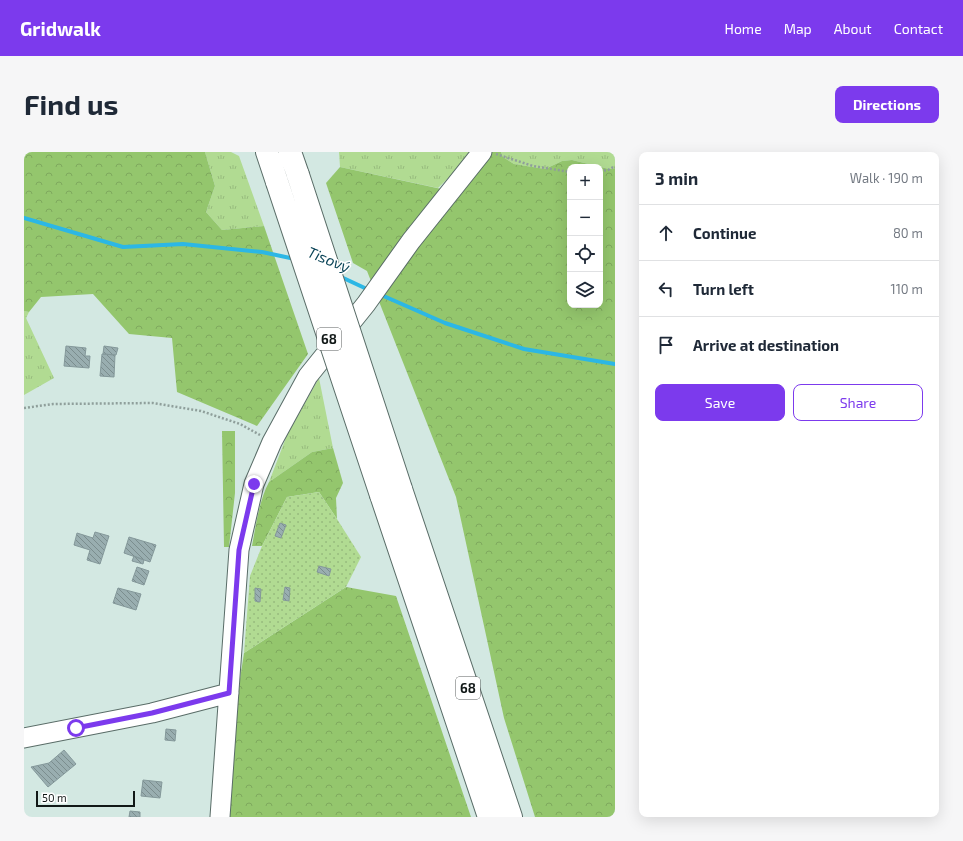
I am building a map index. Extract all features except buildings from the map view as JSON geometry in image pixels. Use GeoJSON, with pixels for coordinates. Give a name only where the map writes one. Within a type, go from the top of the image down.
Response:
{"type":"FeatureCollection","features":[{"type":"Feature","properties":{"kind":"highway","name":"68"},"geometry":{"type":"LineString","coordinates":[[267,152],[511,817]]}},
{"type":"Feature","properties":{"kind":"highway","name":"68"},"geometry":{"type":"LineString","coordinates":[[290,152],[489,817]]}},
{"type":"Feature","properties":{"kind":"street"},"geometry":{"type":"LineString","coordinates":[[220,817],[239,550],[254,484],[272,442],[308,376],[366,304],[410,240],[482,152]]}},
{"type":"Feature","properties":{"kind":"street"},"geometry":{"type":"LineString","coordinates":[[24,738],[152,713],[229,693]]}},
{"type":"Feature","properties":{"kind":"path"},"geometry":{"type":"LineString","coordinates":[[490,152],[533,166],[567,172]]}},
{"type":"Feature","properties":{"kind":"path"},"geometry":{"type":"LineString","coordinates":[[603,171],[608,170],[615,166]]}},
{"type":"Feature","properties":{"kind":"path"},"geometry":{"type":"LineString","coordinates":[[24,408],[53,404],[153,403],[201,411],[240,424],[272,442]]}},
{"type":"Feature","properties":{"kind":"green space"},"geometry":{"type":"Polygon","coordinates":[[[24,152],[205,152],[215,186],[206,212],[222,230],[264,226],[308,354],[257,426],[177,392],[172,338],[129,334],[93,294],[41,297],[29,312],[24,311],[24,152]]]}},
{"type":"Feature","properties":{"kind":"green space"},"geometry":{"type":"Polygon","coordinates":[[[205,152],[231,152],[239,156],[264,226],[222,230],[206,212],[215,186],[205,152]]]}},
{"type":"Feature","properties":{"kind":"green space"},"geometry":{"type":"Polygon","coordinates":[[[339,152],[473,152],[471,156],[438,188],[340,167],[339,152]]]}},
{"type":"Feature","properties":{"kind":"green space"},"geometry":{"type":"Polygon","coordinates":[[[490,152],[501,152],[503,157],[514,164],[545,169],[562,161],[572,160],[588,164],[567,164],[567,308],[603,308],[603,168],[615,169],[615,817],[535,817],[504,718],[456,497],[367,271],[353,263],[326,183],[340,167],[460,193],[490,152]]]}},
{"type":"Feature","properties":{"kind":"green space"},"geometry":{"type":"Polygon","coordinates":[[[501,152],[615,152],[615,169],[603,168],[603,164],[588,164],[572,160],[562,161],[545,169],[514,164],[503,157],[501,152]]]}},
{"type":"Feature","properties":{"kind":"green space"},"geometry":{"type":"Polygon","coordinates":[[[24,311],[29,312],[26,318],[54,378],[24,395],[24,311]]]}},
{"type":"Feature","properties":{"kind":"green space"},"geometry":{"type":"Polygon","coordinates":[[[319,378],[333,448],[312,452],[269,482],[287,435],[319,378]]]}},
{"type":"Feature","properties":{"kind":"green space"},"geometry":{"type":"Polygon","coordinates":[[[222,431],[235,431],[235,493],[229,547],[224,547],[222,431]]]}},
{"type":"Feature","properties":{"kind":"green space"},"geometry":{"type":"Polygon","coordinates":[[[333,448],[343,483],[336,498],[337,519],[319,492],[287,497],[262,546],[252,546],[260,505],[269,482],[312,452],[333,448]]]}},
{"type":"Feature","properties":{"kind":"green space"},"geometry":{"type":"Polygon","coordinates":[[[319,492],[361,557],[346,587],[244,653],[250,576],[262,546],[287,497],[319,492]]]}},
{"type":"Feature","properties":{"kind":"green space"},"geometry":{"type":"Polygon","coordinates":[[[346,587],[396,596],[471,817],[227,817],[240,679],[244,653],[346,587]]]}},
{"type":"Feature","properties":{"kind":"waterway","name":"Tisový"},"geometry":{"type":"LineString","coordinates":[[24,218],[123,247],[183,244],[262,252],[295,259]]}},
{"type":"Feature","properties":{"kind":"waterway","name":"Tisový"},"geometry":{"type":"LineString","coordinates":[[339,276],[369,290]]}},
{"type":"Feature","properties":{"kind":"waterway","name":"Tisový"},"geometry":{"type":"LineString","coordinates":[[379,294],[445,323],[524,349],[615,364]]}},
{"type":"Feature","properties":{"kind":"route"},"geometry":{"type":"LineString","coordinates":[[76,728],[152,713],[229,693],[239,550],[254,484]]}}]}
